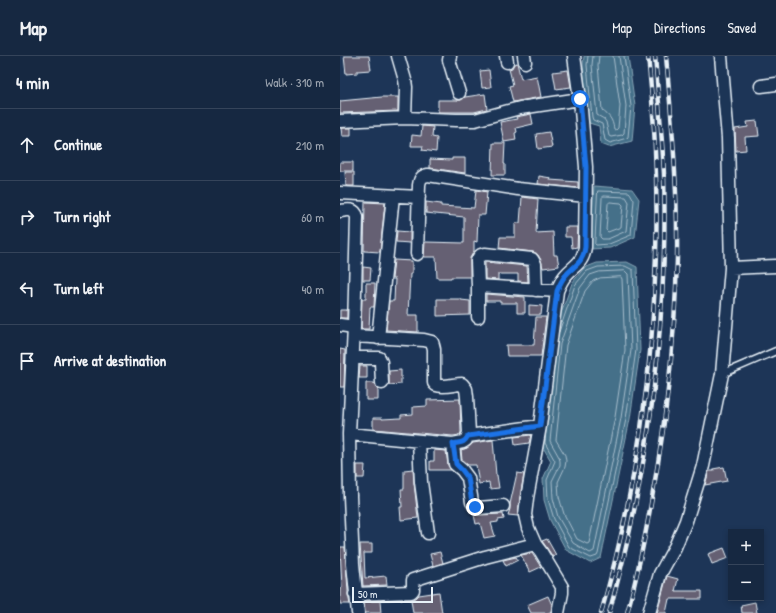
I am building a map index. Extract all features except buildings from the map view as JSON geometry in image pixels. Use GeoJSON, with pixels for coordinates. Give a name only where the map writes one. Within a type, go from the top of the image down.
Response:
{"type":"FeatureCollection","features":[{"type":"Feature","properties":{"kind":"street"},"geometry":{"type":"LineString","coordinates":[[398,56],[406,87],[405,118]]}},
{"type":"Feature","properties":{"kind":"street"},"geometry":{"type":"LineString","coordinates":[[450,56],[449,60],[458,94]]}},
{"type":"Feature","properties":{"kind":"street"},"geometry":{"type":"LineString","coordinates":[[558,613],[562,587],[535,544],[528,528],[525,515],[540,426],[557,291],[565,276],[582,258],[585,247],[586,167],[580,99],[574,56]]}},
{"type":"Feature","properties":{"kind":"street"},"geometry":{"type":"LineString","coordinates":[[649,613],[660,574],[675,547],[686,521],[703,466],[722,374],[731,268],[728,138],[721,56]]}},
{"type":"Feature","properties":{"kind":"street"},"geometry":{"type":"LineString","coordinates":[[761,86],[776,84]]}},
{"type":"Feature","properties":{"kind":"street"},"geometry":{"type":"LineString","coordinates":[[340,121],[405,118],[475,120],[520,108],[580,99]]}},
{"type":"Feature","properties":{"kind":"street"},"geometry":{"type":"LineString","coordinates":[[417,254],[419,185],[423,176],[428,175],[518,189],[586,196]]}},
{"type":"Feature","properties":{"kind":"street"},"geometry":{"type":"LineString","coordinates":[[340,193],[419,197]]}},
{"type":"Feature","properties":{"kind":"street"},"geometry":{"type":"LineString","coordinates":[[378,338],[393,196]]}},
{"type":"Feature","properties":{"kind":"street"},"geometry":{"type":"LineString","coordinates":[[340,211],[354,211],[357,218],[353,358],[346,390],[346,428],[350,496],[346,529],[353,564],[358,613]]}},
{"type":"Feature","properties":{"kind":"street"},"geometry":{"type":"LineString","coordinates":[[478,317],[477,261],[478,257],[481,255],[491,254],[513,258],[532,259],[535,264],[536,290]]}},
{"type":"Feature","properties":{"kind":"street"},"geometry":{"type":"LineString","coordinates":[[731,268],[776,266]]}},
{"type":"Feature","properties":{"kind":"street"},"geometry":{"type":"LineString","coordinates":[[478,286],[557,291]]}},
{"type":"Feature","properties":{"kind":"street"},"geometry":{"type":"LineString","coordinates":[[340,325],[354,332],[378,338],[424,340],[432,342],[434,349],[434,382],[436,386],[462,384],[466,389],[469,433],[466,440],[463,442],[441,444],[346,428]]}},
{"type":"Feature","properties":{"kind":"street"},"geometry":{"type":"LineString","coordinates":[[353,358],[379,358],[381,362],[382,383]]}},
{"type":"Feature","properties":{"kind":"street"},"geometry":{"type":"LineString","coordinates":[[468,436],[540,426]]}},
{"type":"Feature","properties":{"kind":"street"},"geometry":{"type":"LineString","coordinates":[[419,441],[421,482],[428,533]]}},
{"type":"Feature","properties":{"kind":"street"},"geometry":{"type":"LineString","coordinates":[[453,444],[456,464],[468,478],[472,502],[475,507],[502,506]]}},
{"type":"Feature","properties":{"kind":"street"},"geometry":{"type":"LineString","coordinates":[[356,594],[411,592],[414,590],[412,581],[415,579],[485,557],[535,544]]}},
{"type":"Feature","properties":{"kind":"lane"},"geometry":{"type":"LineString","coordinates":[[722,374],[776,351]]}},
{"type":"Feature","properties":{"kind":"water"},"geometry":{"type":"Polygon","coordinates":[[[584,56],[628,56],[635,106],[632,141],[609,147],[601,144],[599,126],[589,123],[583,64],[584,56]]]}},
{"type":"Feature","properties":{"kind":"water"},"geometry":{"type":"Polygon","coordinates":[[[594,186],[632,189],[639,199],[635,237],[610,248],[590,249],[594,186]]]}},
{"type":"Feature","properties":{"kind":"water"},"geometry":{"type":"Polygon","coordinates":[[[627,262],[637,267],[640,350],[630,419],[601,558],[590,563],[566,550],[550,520],[544,500],[543,479],[551,461],[541,444],[551,341],[572,283],[584,268],[597,263],[627,262]]]}},
{"type":"Feature","properties":{"kind":"railway"},"geometry":{"type":"LineString","coordinates":[[601,613],[619,545],[633,476],[644,407],[652,337],[656,267],[656,196],[654,126],[648,56]]}},
{"type":"Feature","properties":{"kind":"railway"},"geometry":{"type":"LineString","coordinates":[[609,613],[635,506],[653,396],[659,340],[663,284],[664,174],[655,56]]}},
{"type":"Feature","properties":{"kind":"railway"},"geometry":{"type":"LineString","coordinates":[[627,613],[648,523],[670,376],[677,258],[677,207],[666,56]]}},
{"type":"Feature","properties":{"kind":"route"},"geometry":{"type":"LineString","coordinates":[[475,507],[472,502],[468,478],[456,464],[453,444],[463,442],[468,436],[540,426],[557,291],[565,276],[582,258],[585,247],[586,167],[580,99]]}}]}
